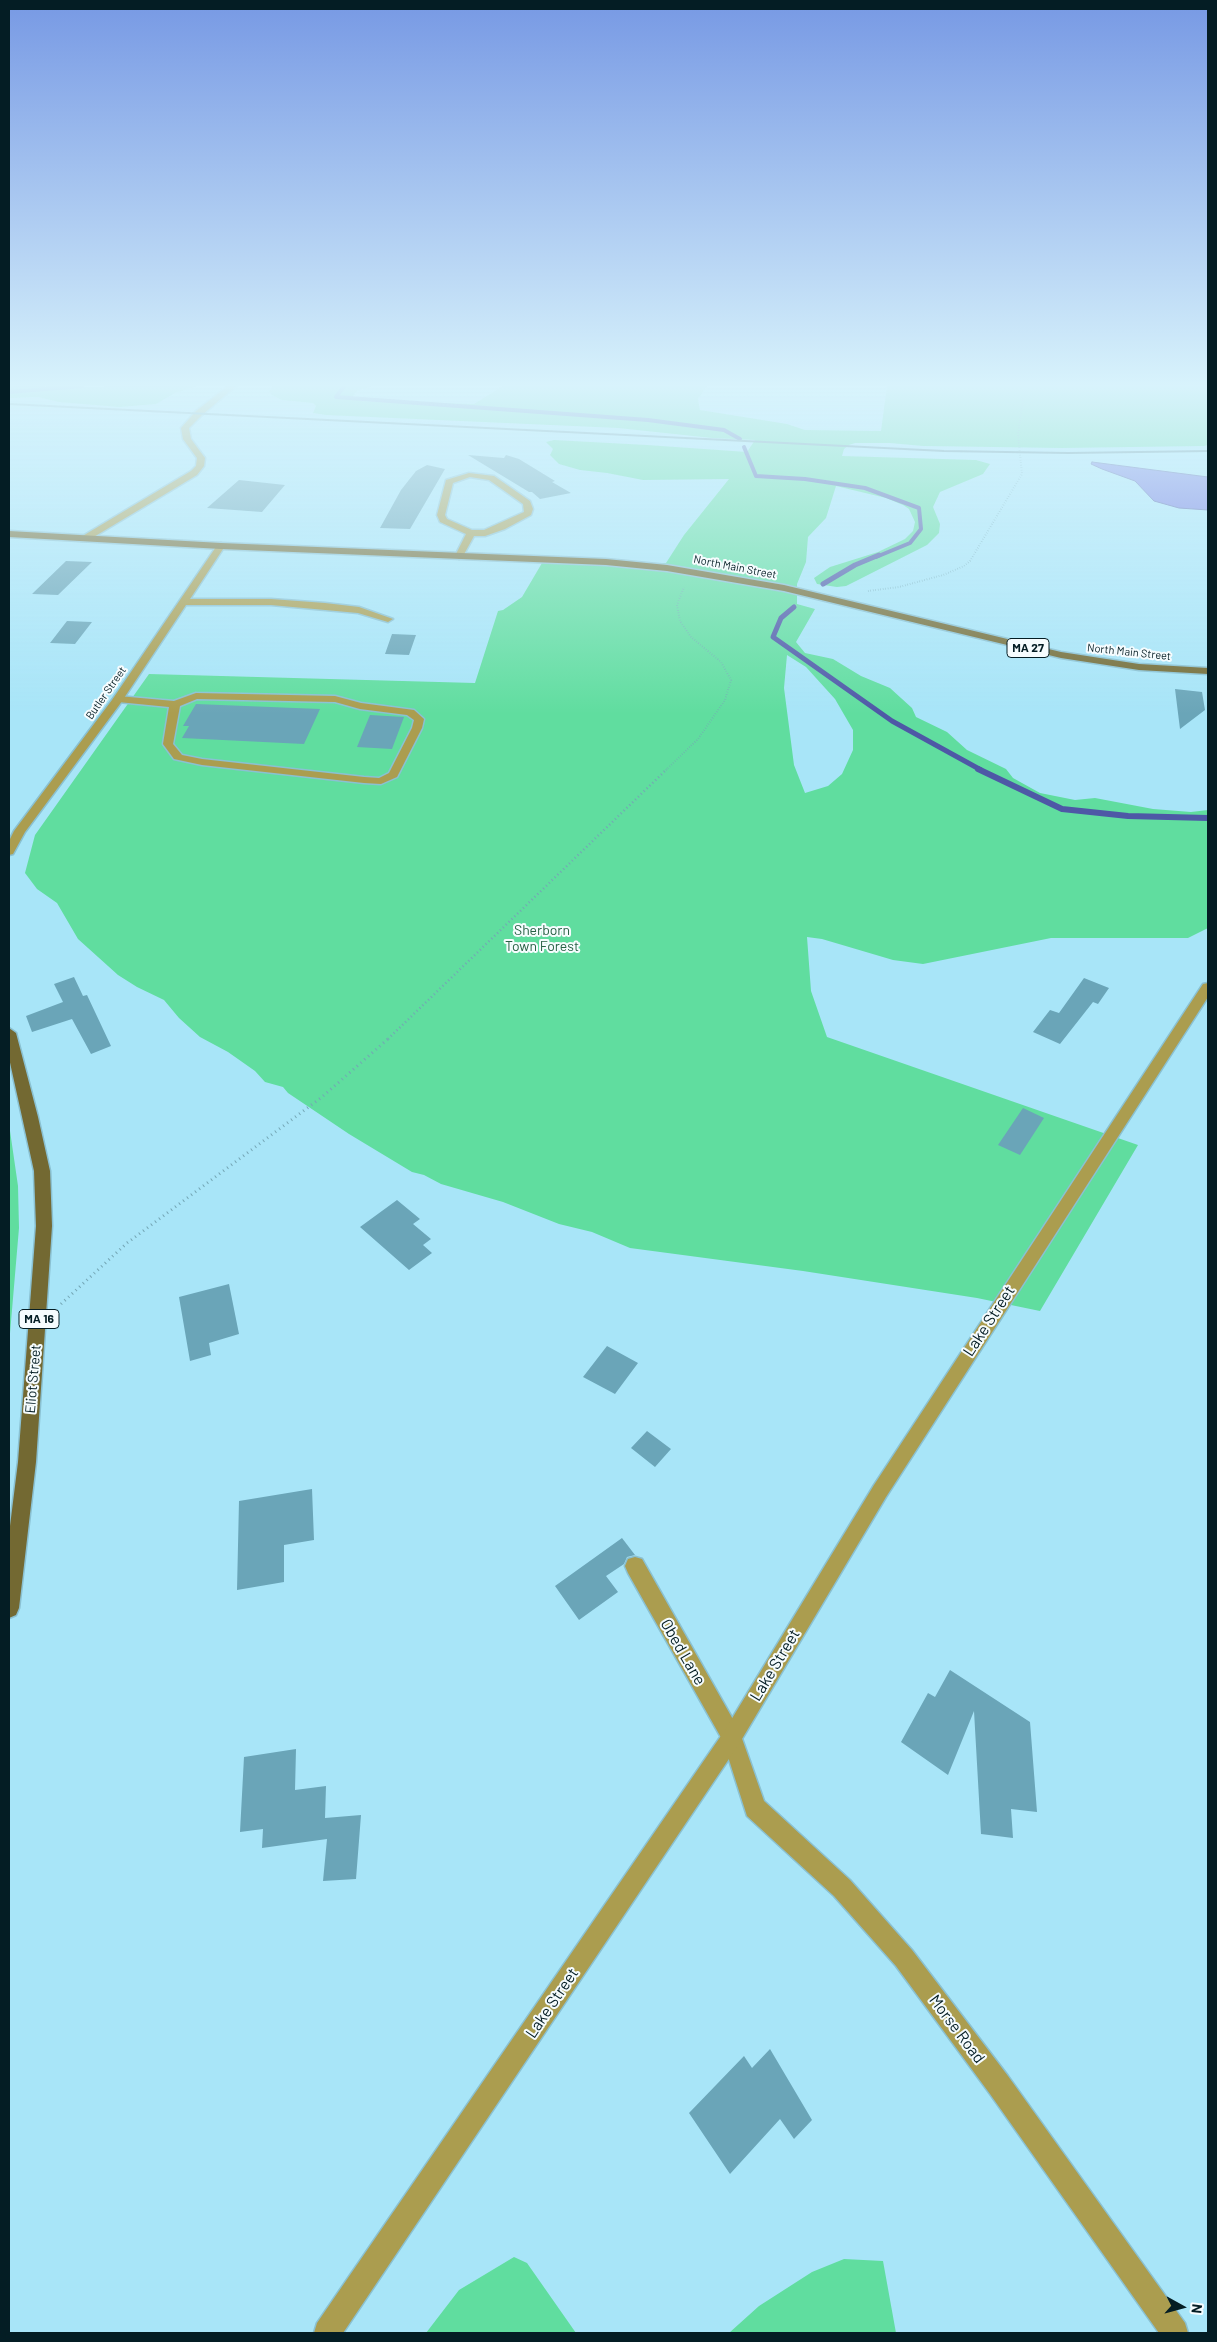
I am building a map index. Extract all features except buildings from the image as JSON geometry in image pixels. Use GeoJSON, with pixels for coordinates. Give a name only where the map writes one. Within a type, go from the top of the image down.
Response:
{"type":"FeatureCollection","features":[{"type":"Feature","properties":{"kind":"main road","name":"North Main Street"},"geometry":{"type":"LineString","coordinates":[[9,534],[221,546],[606,562],[697,572],[852,604],[1061,656],[1140,667],[1208,671]]}},
{"type":"Feature","properties":{"kind":"main road","name":"Eliot Street"},"geometry":{"type":"LineString","coordinates":[[9,1033],[31,1117],[42,1171],[44,1226],[27,1462],[9,1608]]}},
{"type":"Feature","properties":{"kind":"street"},"geometry":{"type":"LineString","coordinates":[[84,539],[157,495]]}},
{"type":"Feature","properties":{"kind":"street"},"geometry":{"type":"LineString","coordinates":[[446,495],[441,515],[443,520],[471,533],[485,533],[528,513],[527,503],[516,495]]}},
{"type":"Feature","properties":{"kind":"street"},"geometry":{"type":"LineString","coordinates":[[458,556],[471,533]]}},
{"type":"Feature","properties":{"kind":"street","name":"Butler Street"},"geometry":{"type":"LineString","coordinates":[[9,852],[20,831],[118,699],[221,546]]}},
{"type":"Feature","properties":{"kind":"street"},"geometry":{"type":"LineString","coordinates":[[184,602],[271,602],[325,606],[359,610],[388,619]]}},
{"type":"Feature","properties":{"kind":"street"},"geometry":{"type":"LineString","coordinates":[[118,699],[175,704],[196,696],[335,699],[360,706],[410,712],[419,719],[418,728],[393,775],[381,781],[364,780],[202,762],[178,757],[168,744],[175,704]]}},
{"type":"Feature","properties":{"kind":"street","name":"Lake Street"},"geometry":{"type":"LineString","coordinates":[[327,2333],[732,1738],[880,1491],[1208,987]]}},
{"type":"Feature","properties":{"kind":"street","name":"Obed Lane"},"geometry":{"type":"LineString","coordinates":[[635,1566],[732,1738]]}},
{"type":"Feature","properties":{"kind":"street","name":"Morse Road"},"geometry":{"type":"LineString","coordinates":[[732,1738],[755,1808],[842,1888],[904,1958],[999,2085],[1175,2333]]}},
{"type":"Feature","properties":{"kind":"path"},"geometry":{"type":"LineString","coordinates":[[852,604],[869,590],[899,587],[943,575],[964,566],[970,561],[1009,495]]}},
{"type":"Feature","properties":{"kind":"path"},"geometry":{"type":"LineString","coordinates":[[38,1324],[127,1243],[322,1097],[378,1049],[698,739],[725,700],[731,680],[721,662],[691,637],[680,621],[677,605],[680,592],[697,572]]}},
{"type":"Feature","properties":{"kind":"green space","name":"Sherborn Town Forest"},"geometry":{"type":"Polygon","coordinates":[[[716,495],[833,495],[826,518],[808,537],[806,562],[797,584],[797,604],[815,609],[796,642],[805,653],[833,659],[861,676],[890,688],[912,708],[916,717],[947,732],[967,750],[1006,769],[1013,778],[1040,793],[1075,800],[1095,798],[1153,809],[1191,812],[1208,810],[1208,928],[1188,938],[1051,938],[923,964],[893,960],[822,939],[807,937],[811,991],[827,1037],[1138,1145],[1040,1311],[977,1298],[803,1271],[630,1248],[592,1232],[559,1224],[503,1202],[441,1184],[424,1175],[412,1172],[349,1134],[288,1093],[283,1087],[265,1082],[255,1071],[228,1052],[200,1037],[179,1018],[164,1000],[118,975],[78,939],[57,903],[37,889],[25,873],[35,835],[149,674],[475,683],[498,611],[503,610],[522,597],[542,563],[666,563],[684,535],[716,495]],[[787,655],[784,688],[794,765],[805,793],[828,786],[842,774],[853,750],[853,730],[835,699],[806,667],[787,655]]]}},
{"type":"Feature","properties":{"kind":"green space","name":"Sherborn Town Forest"},"geometry":{"type":"Polygon","coordinates":[[[875,495],[938,495],[933,507],[940,524],[939,533],[927,545],[846,586],[837,587],[817,584],[814,578],[830,567],[878,552],[905,539],[913,531],[915,522],[909,509],[886,498],[875,495]]]}},
{"type":"Feature","properties":{"kind":"green space"},"geometry":{"type":"Polygon","coordinates":[[[9,1124],[18,1186],[19,1228],[9,1345],[9,1124]]]}},
{"type":"Feature","properties":{"kind":"green space"},"geometry":{"type":"Polygon","coordinates":[[[514,2257],[527,2263],[576,2333],[426,2333],[459,2290],[514,2257]]]}},
{"type":"Feature","properties":{"kind":"green space"},"geometry":{"type":"Polygon","coordinates":[[[844,2259],[883,2261],[896,2333],[729,2333],[759,2306],[812,2272],[844,2259]]]}},
{"type":"Feature","properties":{"kind":"shaded area"},"geometry":{"type":"Polygon","coordinates":[[[1149,495],[1208,495],[1208,510],[1179,508],[1154,501],[1149,495]]]}},
{"type":"Feature","properties":{"kind":"waterway"},"geometry":{"type":"LineString","coordinates":[[876,557],[910,543],[921,529],[919,508],[885,495]]}},
{"type":"Feature","properties":{"kind":"waterway"},"geometry":{"type":"LineString","coordinates":[[823,584],[855,565],[879,555]]}},
{"type":"Feature","properties":{"kind":"waterway"},"geometry":{"type":"LineString","coordinates":[[794,607],[781,618],[773,637],[892,721],[981,770]]}},
{"type":"Feature","properties":{"kind":"waterway"},"geometry":{"type":"LineString","coordinates":[[978,769],[1062,809],[1128,816],[1208,818]]}}]}
